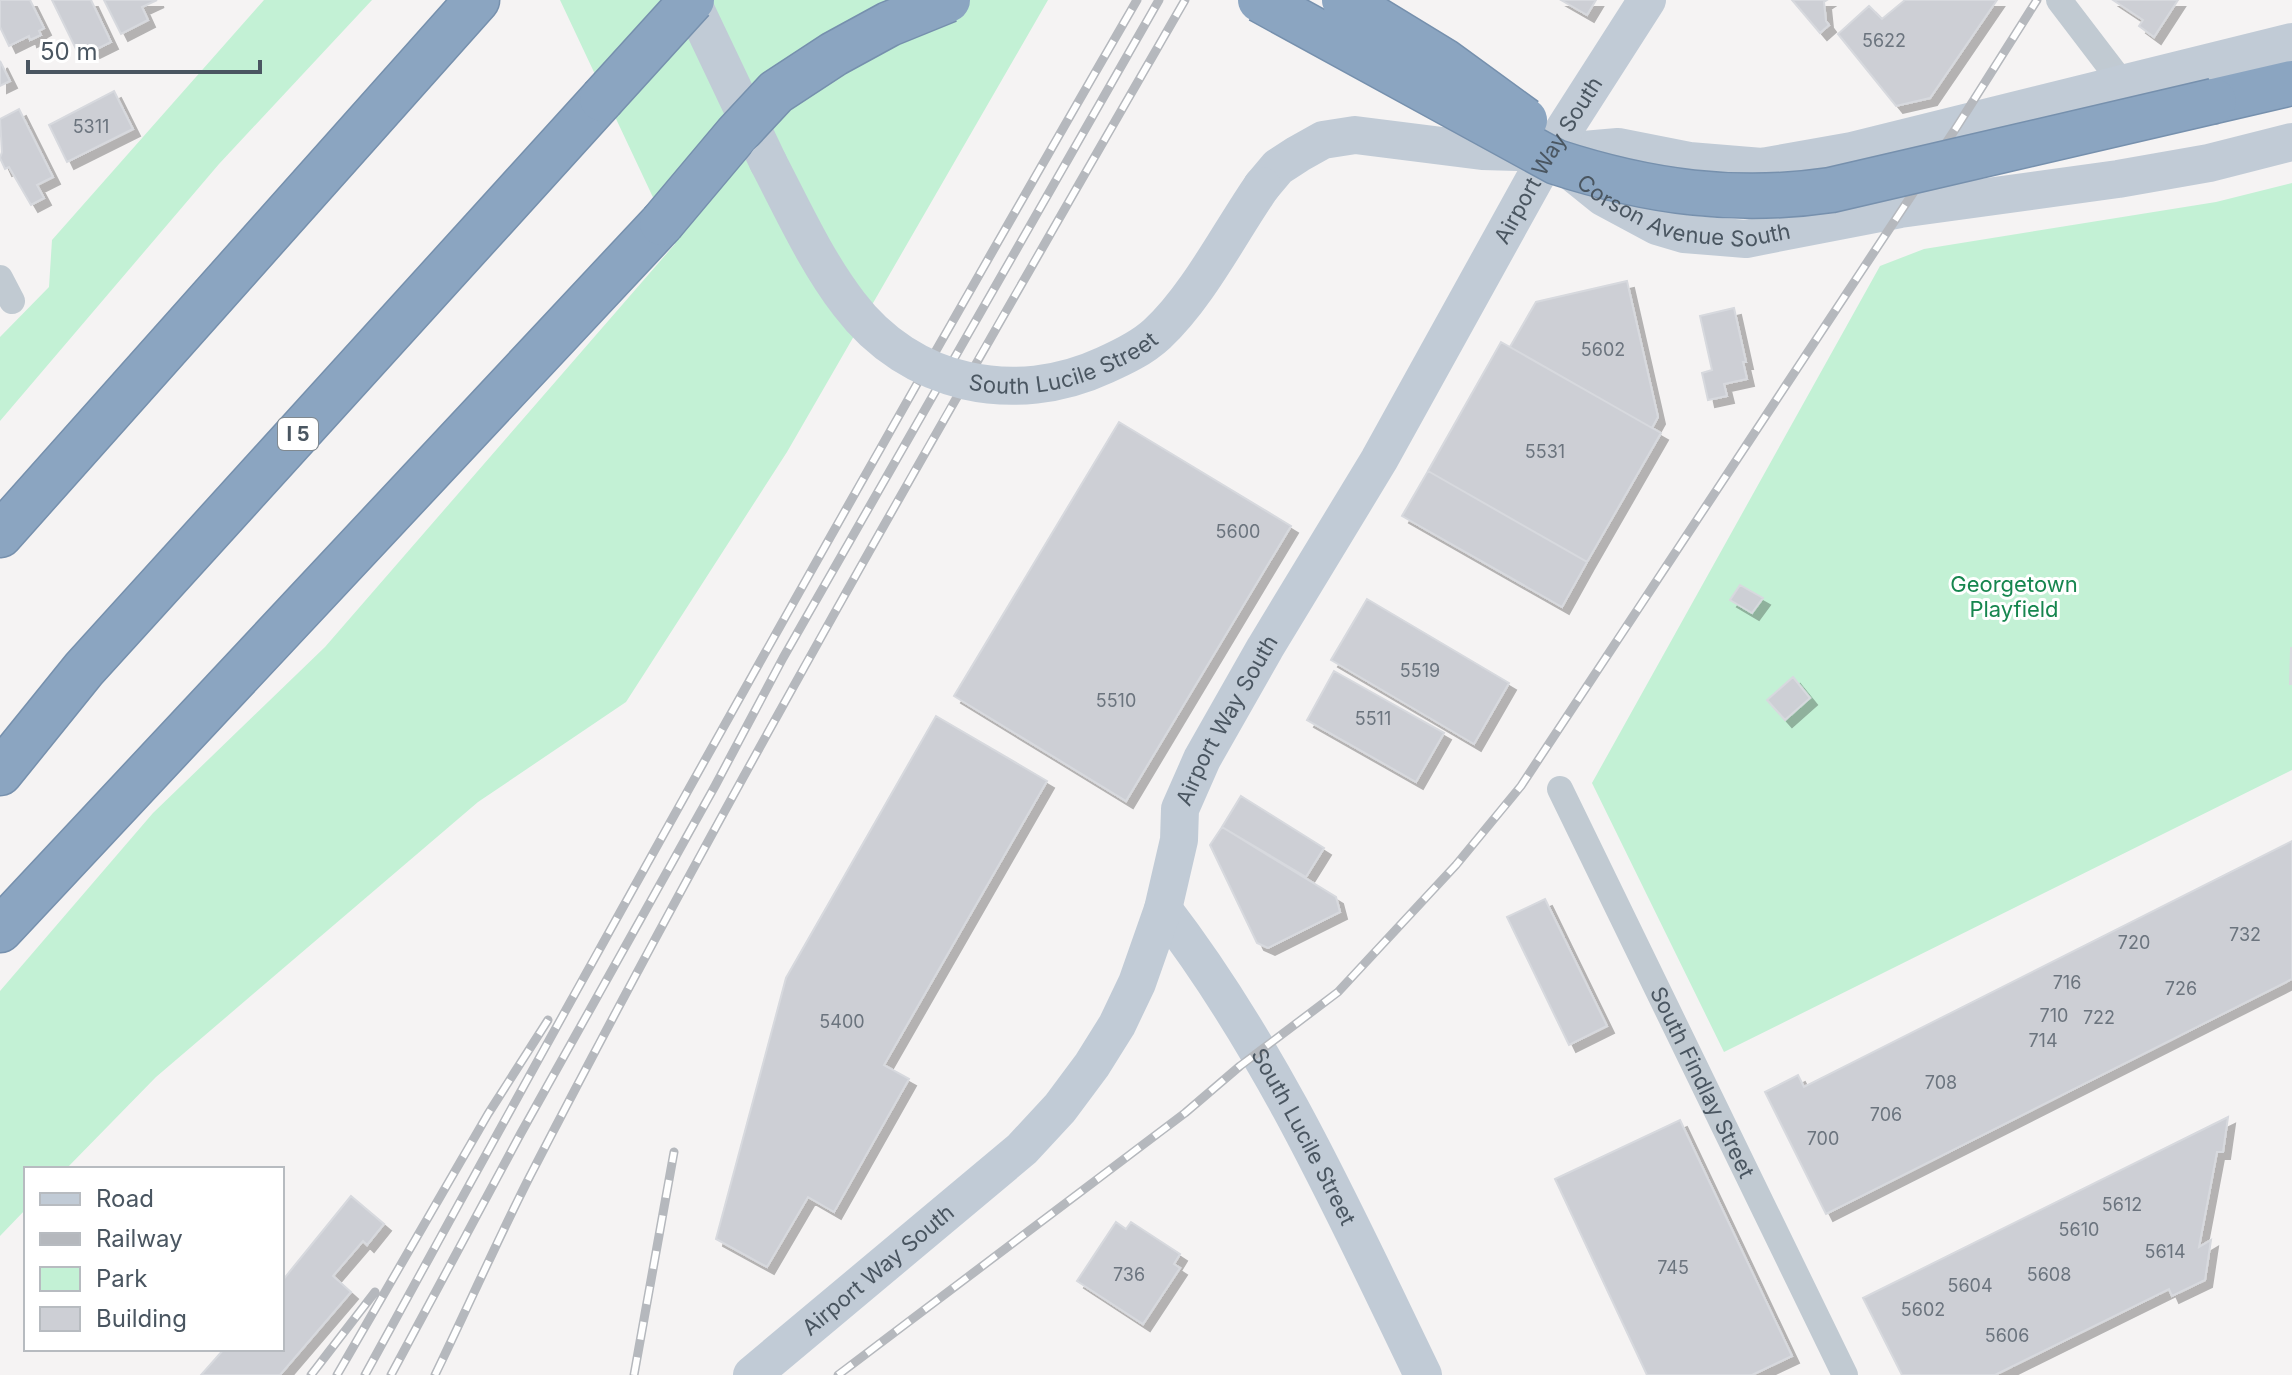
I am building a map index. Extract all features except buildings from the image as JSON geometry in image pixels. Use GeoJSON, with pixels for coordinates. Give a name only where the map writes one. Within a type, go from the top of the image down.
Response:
{"type":"FeatureCollection","features":[{"type":"Feature","properties":{"kind":"highway"},"geometry":{"type":"LineString","coordinates":[[0,535],[477,0]]}},
{"type":"Feature","properties":{"kind":"highway","name":"I 5"},"geometry":{"type":"LineString","coordinates":[[0,773],[84,669],[691,0]]}},
{"type":"Feature","properties":{"kind":"highway"},"geometry":{"type":"LineString","coordinates":[[0,930],[662,223],[776,92],[834,54],[889,24],[948,0]]}},
{"type":"Feature","properties":{"kind":"highway"},"geometry":{"type":"LineString","coordinates":[[1260,0],[1556,162],[1607,178],[1684,193],[1784,197],[1831,190],[2292,83]]}},
{"type":"Feature","properties":{"kind":"highway"},"geometry":{"type":"LineString","coordinates":[[1344,0],[1444,61],[1607,178]]}},
{"type":"Feature","properties":{"kind":"main road","name":"South Lucile Street"},"geometry":{"type":"LineString","coordinates":[[691,0],[817,258],[850,307],[889,344],[915,360],[950,377],[993,387],[1028,387],[1061,382],[1128,355],[1156,335],[1182,308],[1262,186],[1278,167],[1323,140],[1355,135],[1482,151],[1549,153]]}},
{"type":"Feature","properties":{"kind":"main road","name":"Airport Way South"},"geometry":{"type":"LineString","coordinates":[[752,1375],[1022,1149],[1060,1108],[1092,1065],[1117,1025],[1137,983],[1163,909],[1179,840],[1180,809],[1190,781],[1265,648],[1373,470],[1549,153],[1647,0]]}},
{"type":"Feature","properties":{"kind":"main road","name":"Corson Avenue South"},"geometry":{"type":"LineString","coordinates":[[1549,153],[1618,147],[1689,161],[1762,167],[1852,151],[2292,42]]}},
{"type":"Feature","properties":{"kind":"main road"},"geometry":{"type":"LineString","coordinates":[[2030,106],[2050,186]]}},
{"type":"Feature","properties":{"kind":"main road","name":"Corson Avenue South"},"geometry":{"type":"LineString","coordinates":[[1549,153],[1603,197],[1650,224],[1684,234],[1746,239],[1900,209],[2118,179],[2209,163],[2292,142]]}},
{"type":"Feature","properties":{"kind":"main road","name":"South Lucile Street"},"geometry":{"type":"LineString","coordinates":[[1163,909],[1204,963],[1290,1107],[1318,1158],[1423,1375]]}},
{"type":"Feature","properties":{"kind":"street"},"geometry":{"type":"LineString","coordinates":[[2059,0],[2123,84]]}},
{"type":"Feature","properties":{"kind":"street","name":"South Findlay Street"},"geometry":{"type":"LineString","coordinates":[[1560,789],[1845,1375]]}},
{"type":"Feature","properties":{"kind":"green space"},"geometry":{"type":"Polygon","coordinates":[[[264,0],[372,0],[219,164],[0,421],[0,337],[49,287],[52,240],[264,0]]]}},
{"type":"Feature","properties":{"kind":"green space"},"geometry":{"type":"Polygon","coordinates":[[[560,0],[1048,0],[787,452],[626,702],[478,802],[156,1077],[68,1167],[24,1167],[24,1211],[0,1236],[0,991],[153,813],[325,647],[675,244],[560,0]]]}},
{"type":"Feature","properties":{"kind":"green space","name":"Georgetown Playfield"},"geometry":{"type":"Polygon","coordinates":[[[2292,183],[2292,770],[1724,1052],[1592,783],[1880,266],[1924,249],[2216,202],[2292,183]]]}},
{"type":"Feature","properties":{"kind":"railway"},"geometry":{"type":"LineString","coordinates":[[365,1375],[747,685],[1137,0]]}},
{"type":"Feature","properties":{"kind":"railway"},"geometry":{"type":"LineString","coordinates":[[391,1375],[783,658],[1159,0]]}},
{"type":"Feature","properties":{"kind":"railway"},"geometry":{"type":"LineString","coordinates":[[435,1375],[530,1176],[688,879],[851,584],[1185,0]]}},
{"type":"Feature","properties":{"kind":"railway"},"geometry":{"type":"LineString","coordinates":[[838,1375],[1185,1113],[1240,1066],[1338,992],[1456,865],[1521,786],[1958,125],[2037,0]]}},
{"type":"Feature","properties":{"kind":"railway"},"geometry":{"type":"LineString","coordinates":[[337,1375],[488,1114],[548,1020]]}},
{"type":"Feature","properties":{"kind":"railway"},"geometry":{"type":"LineString","coordinates":[[634,1375],[674,1152]]}},
{"type":"Feature","properties":{"kind":"railway"},"geometry":{"type":"LineString","coordinates":[[311,1375],[375,1292]]}}]}
